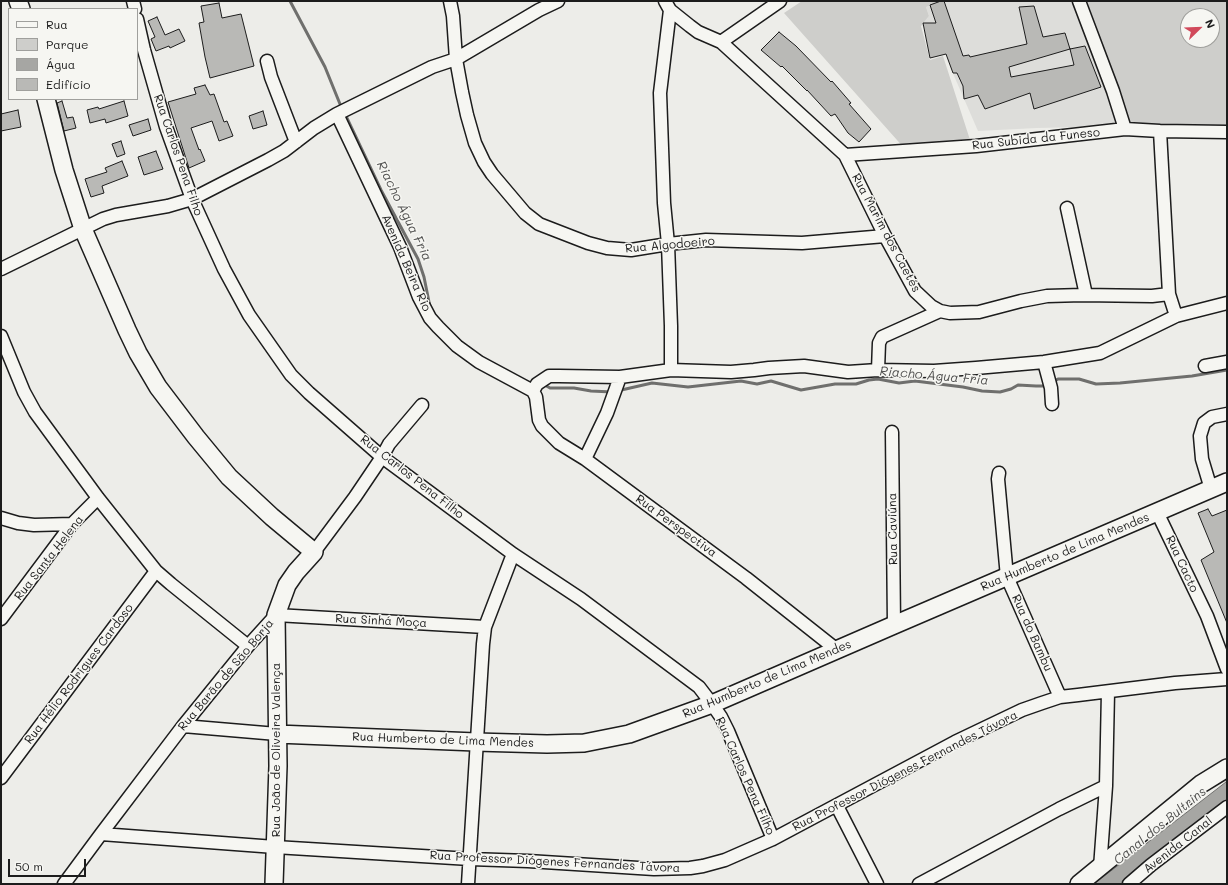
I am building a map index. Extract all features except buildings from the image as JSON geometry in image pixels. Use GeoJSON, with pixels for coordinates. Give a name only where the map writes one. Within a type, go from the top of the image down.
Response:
{"type":"FeatureCollection","features":[{"type":"Feature","properties":{"kind":"street","name":"Rua Algodoeiro"},"geometry":{"type":"LineString","coordinates":[[450,1],[453,16],[456,59],[466,115],[475,143],[492,174],[525,213],[539,224],[607,248],[631,250],[706,240],[802,243],[885,236]]}},
{"type":"Feature","properties":{"kind":"street"},"geometry":{"type":"LineString","coordinates":[[1,269],[103,219],[192,200],[284,151],[314,128],[338,113],[432,67],[456,59],[539,6],[558,1]]}},
{"type":"Feature","properties":{"kind":"street"},"geometry":{"type":"LineString","coordinates":[[721,42],[780,1]]}},
{"type":"Feature","properties":{"kind":"street"},"geometry":{"type":"LineString","coordinates":[[1079,1],[1113,91],[1125,129]]}},
{"type":"Feature","properties":{"kind":"street"},"geometry":{"type":"LineString","coordinates":[[667,5],[660,93],[664,203],[668,244],[671,370]]}},
{"type":"Feature","properties":{"kind":"street","name":"Rua Marim dos Caetés"},"geometry":{"type":"LineString","coordinates":[[667,5],[698,32],[721,42],[845,154],[885,236],[915,290],[926,302],[940,311]]}},
{"type":"Feature","properties":{"kind":"street","name":"Rua Carlos Pena Filho"},"geometry":{"type":"LineString","coordinates":[[138,23],[166,127],[192,200],[224,269],[249,315],[291,375],[309,393],[382,457],[513,554],[581,599],[699,688],[712,704],[728,731],[773,840]]}},
{"type":"Feature","properties":{"kind":"street"},"geometry":{"type":"LineString","coordinates":[[267,61],[271,76],[296,142]]}},
{"type":"Feature","properties":{"kind":"street"},"geometry":{"type":"LineString","coordinates":[[46,100],[64,170],[83,229],[127,330],[138,353],[158,387],[229,477],[272,517],[314,552]]}},
{"type":"Feature","properties":{"kind":"street","name":"Avenida Beira Rio"},"geometry":{"type":"LineString","coordinates":[[338,113],[400,247],[419,297],[430,318],[457,346],[479,362],[535,388]]}},
{"type":"Feature","properties":{"kind":"street","name":"Rua Subida da Funeso"},"geometry":{"type":"LineString","coordinates":[[845,154],[976,146],[1125,129],[1160,132],[1227,132]]}},
{"type":"Feature","properties":{"kind":"street"},"geometry":{"type":"LineString","coordinates":[[1160,132],[1169,294],[1176,316]]}},
{"type":"Feature","properties":{"kind":"street"},"geometry":{"type":"LineString","coordinates":[[1067,208],[1086,295]]}},
{"type":"Feature","properties":{"kind":"street"},"geometry":{"type":"LineString","coordinates":[[878,370],[879,343],[882,337],[940,311],[950,313],[979,312],[1047,296],[1145,296],[1169,294]]}},
{"type":"Feature","properties":{"kind":"street"},"geometry":{"type":"LineString","coordinates":[[535,388],[549,376],[619,380],[671,370],[731,372],[777,367],[804,366],[848,372],[878,370],[934,371],[1044,362],[1100,353],[1176,316],[1227,303]]}},
{"type":"Feature","properties":{"kind":"street"},"geometry":{"type":"LineString","coordinates":[[2,342],[24,392],[35,412],[98,498],[156,571],[248,646]]}},
{"type":"Feature","properties":{"kind":"street"},"geometry":{"type":"LineString","coordinates":[[1044,362],[1052,404]]}},
{"type":"Feature","properties":{"kind":"street"},"geometry":{"type":"LineString","coordinates":[[1204,366],[1227,362]]}},
{"type":"Feature","properties":{"kind":"street"},"geometry":{"type":"LineString","coordinates":[[585,459],[608,413],[619,380]]}},
{"type":"Feature","properties":{"kind":"street","name":"Rua Perspectiva"},"geometry":{"type":"LineString","coordinates":[[535,388],[539,420],[542,426],[559,443],[585,459],[746,578],[837,650]]}},
{"type":"Feature","properties":{"kind":"street","name":"Rua Barão de São Borja"},"geometry":{"type":"LineString","coordinates":[[64,884],[183,726],[248,646],[276,615],[287,585],[296,572],[314,552],[355,497],[389,444],[422,405]]}},
{"type":"Feature","properties":{"kind":"street"},"geometry":{"type":"LineString","coordinates":[[1211,489],[1202,459],[1200,436],[1204,423],[1212,417],[1227,414]]}},
{"type":"Feature","properties":{"kind":"street","name":"Rua Caviúna"},"geometry":{"type":"LineString","coordinates":[[892,432],[894,625]]}},
{"type":"Feature","properties":{"kind":"street","name":"Rua do Bambu"},"geometry":{"type":"LineString","coordinates":[[999,473],[998,479],[1007,577],[1060,697]]}},
{"type":"Feature","properties":{"kind":"street","name":"Rua Humberto de Lima Mendes"},"geometry":{"type":"LineString","coordinates":[[183,726],[277,734],[547,744],[584,743],[629,734],[712,704],[1227,482]]}},
{"type":"Feature","properties":{"kind":"street","name":"Rua Santa Helena"},"geometry":{"type":"LineString","coordinates":[[1,619],[72,524],[98,498]]}},
{"type":"Feature","properties":{"kind":"street","name":"Rua Cacto"},"geometry":{"type":"LineString","coordinates":[[1157,512],[1207,616],[1227,669]]}},
{"type":"Feature","properties":{"kind":"street"},"geometry":{"type":"LineString","coordinates":[[1,518],[18,523],[34,525],[72,524]]}},
{"type":"Feature","properties":{"kind":"street"},"geometry":{"type":"LineString","coordinates":[[468,884],[481,666],[485,627],[513,554]]}},
{"type":"Feature","properties":{"kind":"street","name":"Rua Hélio Rodrigues Cardoso"},"geometry":{"type":"LineString","coordinates":[[1,778],[156,571]]}},
{"type":"Feature","properties":{"kind":"street","name":"Rua Sinhá Moça"},"geometry":{"type":"LineString","coordinates":[[276,615],[485,627]]}},
{"type":"Feature","properties":{"kind":"street","name":"Rua João de Oliveira Valença"},"geometry":{"type":"LineString","coordinates":[[274,884],[278,766],[276,615]]}},
{"type":"Feature","properties":{"kind":"street","name":"Rua Professor Diógenes Fernandes Távora"},"geometry":{"type":"LineString","coordinates":[[101,834],[275,847],[654,869],[679,869],[703,866],[725,860],[773,840],[955,742],[1022,710],[1060,697],[1227,678]]}},
{"type":"Feature","properties":{"kind":"street"},"geometry":{"type":"LineString","coordinates":[[1100,868],[1106,786],[1108,692]]}},
{"type":"Feature","properties":{"kind":"street"},"geometry":{"type":"LineString","coordinates":[[1079,884],[1201,784],[1227,768]]}},
{"type":"Feature","properties":{"kind":"street"},"geometry":{"type":"LineString","coordinates":[[919,884],[1059,808],[1106,786]]}},
{"type":"Feature","properties":{"kind":"street"},"geometry":{"type":"LineString","coordinates":[[837,806],[877,884]]}},
{"type":"Feature","properties":{"kind":"street","name":"Avenida Canal"},"geometry":{"type":"LineString","coordinates":[[1129,884],[1150,865],[1227,807]]}},
{"type":"Feature","properties":{"kind":"shaded area"},"geometry":{"type":"Polygon","coordinates":[[[941,1],[1082,1],[1128,126],[978,131],[948,62],[936,23],[921,26],[929,16],[926,7],[941,1]]]}},
{"type":"Feature","properties":{"kind":"green space"},"geometry":{"type":"Polygon","coordinates":[[[802,1],[941,1],[926,7],[929,16],[921,26],[930,60],[943,56],[971,143],[905,149],[784,13],[802,1]]]}},
{"type":"Feature","properties":{"kind":"green space"},"geometry":{"type":"Polygon","coordinates":[[[1080,1],[1227,1],[1227,129],[1130,130],[1080,1]]]}},
{"type":"Feature","properties":{"kind":"water","name":"Canal dos Bultrins"},"geometry":{"type":"Polygon","coordinates":[[[1226,782],[1227,802],[1123,884],[1094,884],[1226,782]]]}},
{"type":"Feature","properties":{"kind":"waterway","name":"Riacho Água Fria"},"geometry":{"type":"LineString","coordinates":[[290,1],[325,67],[342,109]]}},
{"type":"Feature","properties":{"kind":"waterway","name":"Riacho Água Fria"},"geometry":{"type":"LineString","coordinates":[[345,114],[381,190],[418,259],[424,277],[430,307]]}},
{"type":"Feature","properties":{"kind":"waterway","name":"Riacho Água Fria"},"geometry":{"type":"LineString","coordinates":[[1053,382],[1058,379],[1079,379],[1096,384],[1120,383],[1192,376],[1227,370]]}},
{"type":"Feature","properties":{"kind":"waterway","name":"Riacho Água Fria"},"geometry":{"type":"LineString","coordinates":[[617,391],[652,383],[688,387],[741,381],[757,384],[771,381],[801,390],[835,384],[856,384],[878,379],[899,383],[915,381],[982,391],[1000,392],[1018,385],[1047,386]]}},
{"type":"Feature","properties":{"kind":"waterway","name":"Riacho Água Fria"},"geometry":{"type":"LineString","coordinates":[[543,384],[550,388],[574,388],[591,391],[612,392]]}}]}
